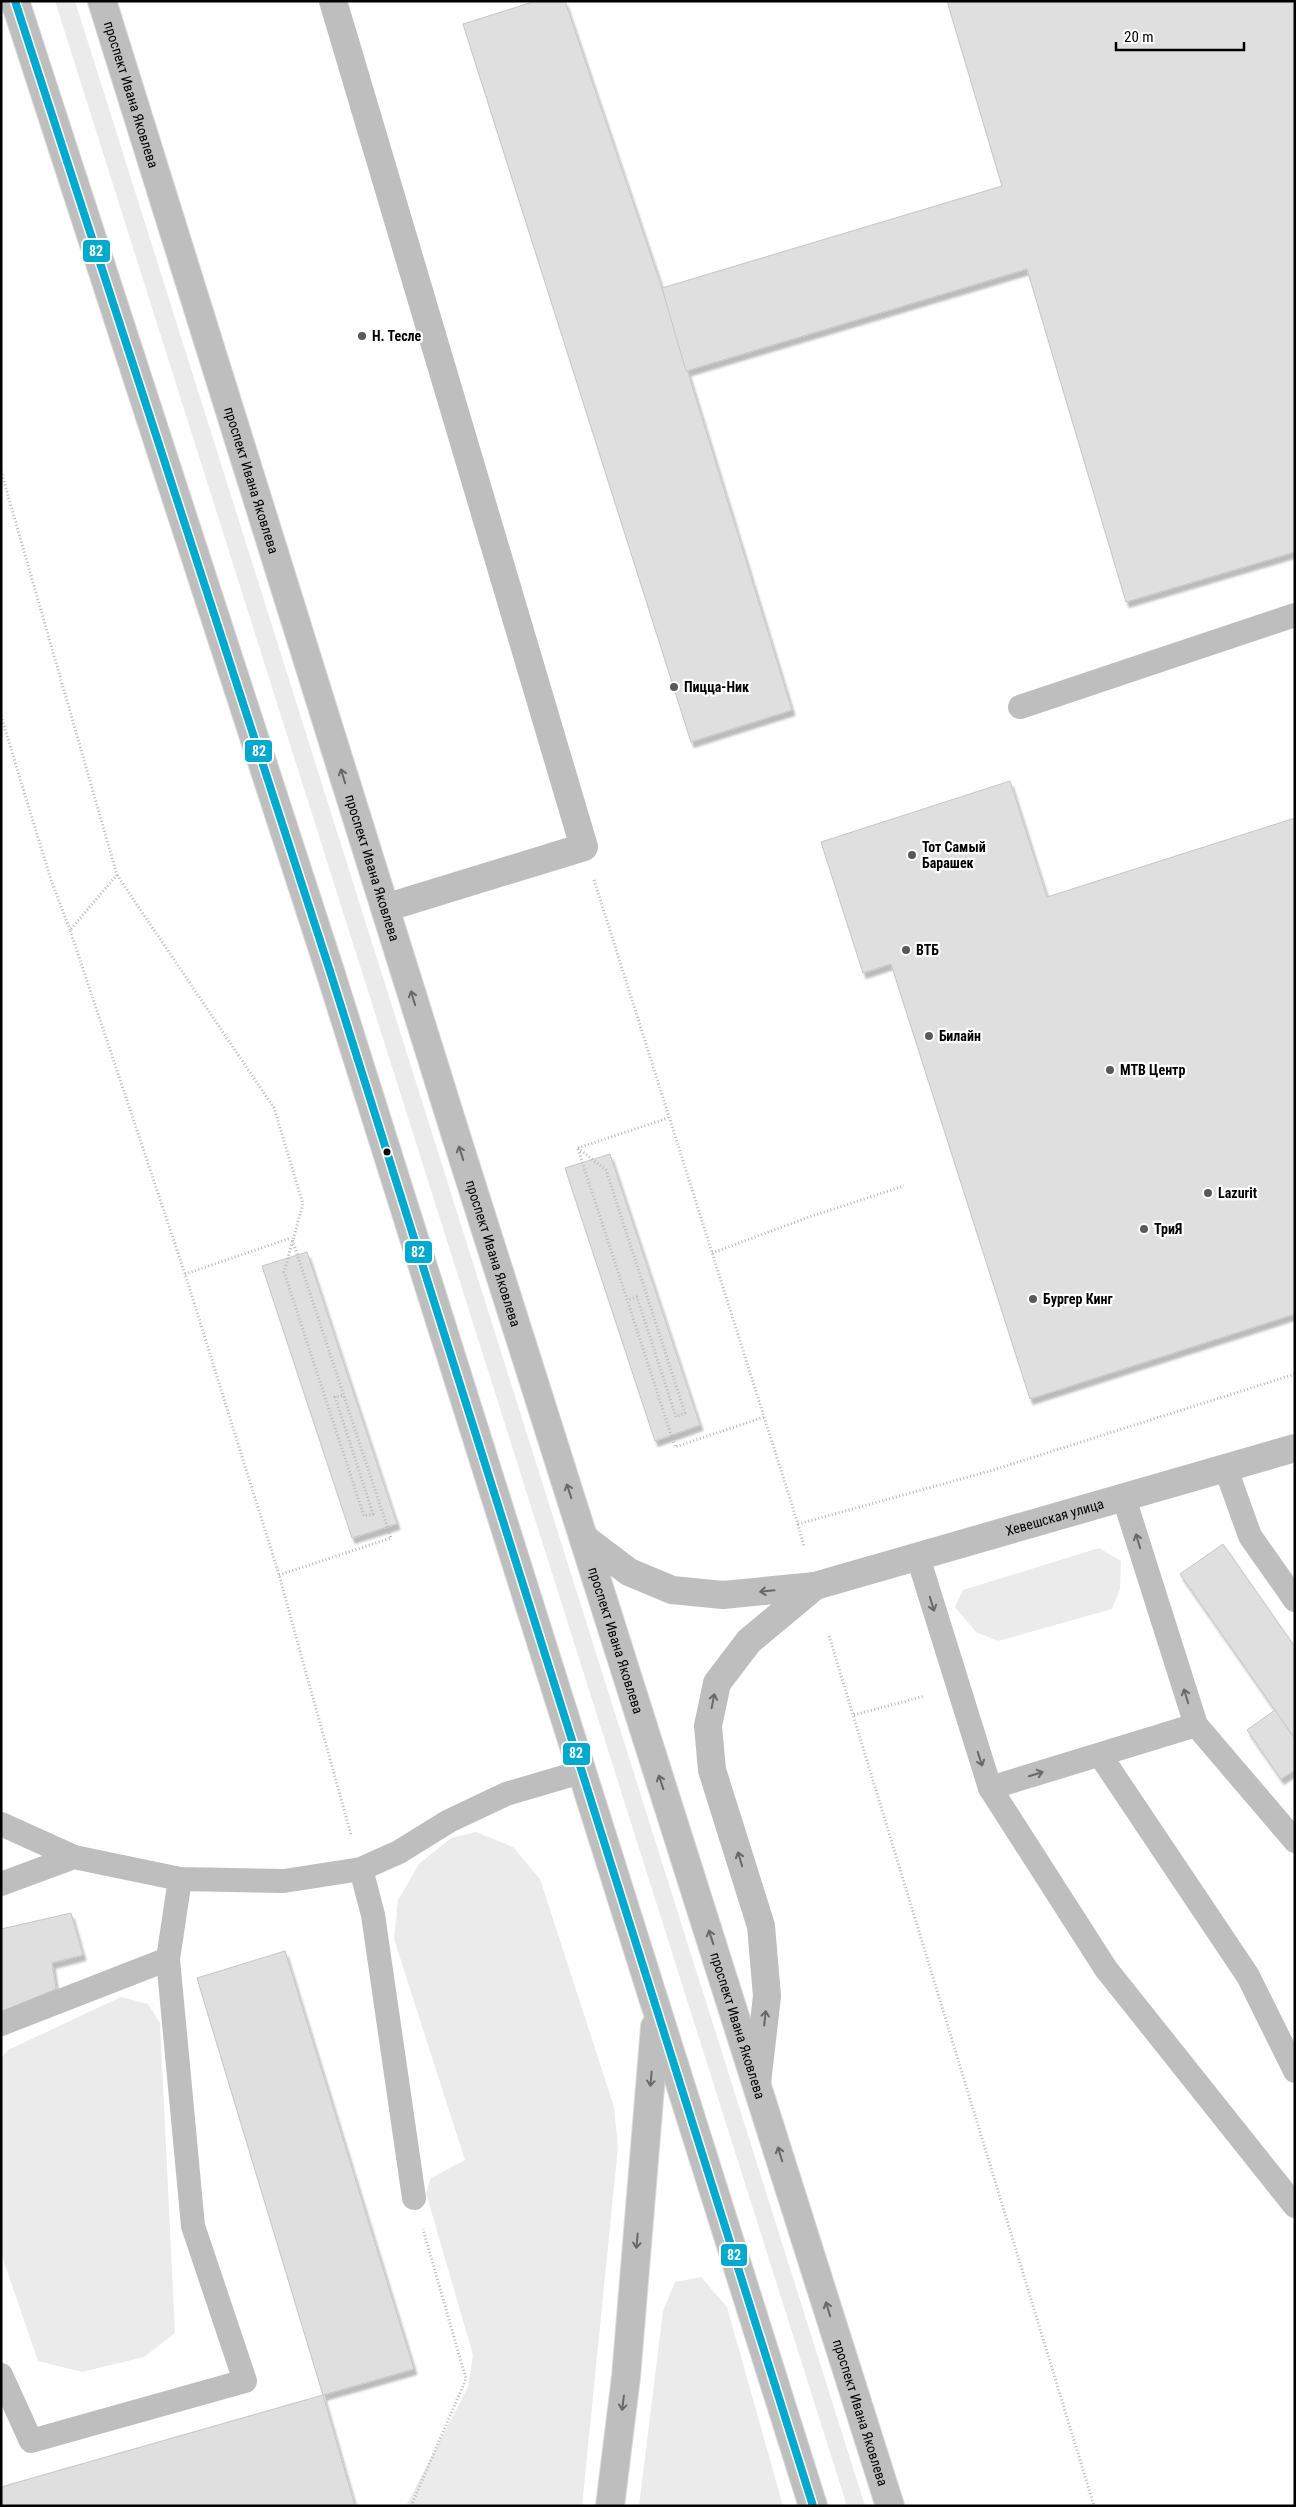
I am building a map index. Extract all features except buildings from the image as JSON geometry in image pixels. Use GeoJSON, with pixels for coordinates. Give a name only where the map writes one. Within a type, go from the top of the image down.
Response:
{"type":"FeatureCollection","features":[{"type":"Feature","properties":{"kind":"main road"},"geometry":{"type":"LineString","coordinates":[[15,1],[326,958],[656,2013],[813,2506]]}},
{"type":"Feature","properties":{"kind":"main road","name":"проспект Ивана Яковлева"},"geometry":{"type":"LineString","coordinates":[[102,1],[384,908],[890,2506]]}},
{"type":"Feature","properties":{"kind":"main road"},"geometry":{"type":"LineString","coordinates":[[333,1],[584,847],[384,908]]}},
{"type":"Feature","properties":{"kind":"main road","name":"Хевешская улица"},"geometry":{"type":"LineString","coordinates":[[815,1586],[1226,1470],[1295,1448]]}},
{"type":"Feature","properties":{"kind":"main road"},"geometry":{"type":"LineString","coordinates":[[584,1538],[629,1572],[672,1590],[723,1595],[815,1586]]}},
{"type":"Feature","properties":{"kind":"main road"},"geometry":{"type":"LineString","coordinates":[[757,2083],[767,1996],[761,1926],[712,1770],[708,1726],[717,1683],[727,1669],[749,1641],[815,1586]]}},
{"type":"Feature","properties":{"kind":"main road"},"geometry":{"type":"LineString","coordinates":[[610,2506],[626,2377],[656,2013]]}},
{"type":"Feature","properties":{"kind":"lane"},"geometry":{"type":"LineString","coordinates":[[1020,707],[1295,615]]}},
{"type":"Feature","properties":{"kind":"lane"},"geometry":{"type":"LineString","coordinates":[[1226,1470],[1250,1536],[1295,1600]]}},
{"type":"Feature","properties":{"kind":"lane"},"geometry":{"type":"LineString","coordinates":[[1124,1498],[1196,1725],[1295,1841]]}},
{"type":"Feature","properties":{"kind":"lane"},"geometry":{"type":"LineString","coordinates":[[918,1557],[990,1788],[1106,1969],[1295,2206]]}},
{"type":"Feature","properties":{"kind":"lane"},"geometry":{"type":"LineString","coordinates":[[990,1788],[1196,1725]]}},
{"type":"Feature","properties":{"kind":"lane"},"geometry":{"type":"LineString","coordinates":[[1100,1755],[1248,1976],[1295,2071]]}},
{"type":"Feature","properties":{"kind":"lane"},"geometry":{"type":"LineString","coordinates":[[1,1824],[74,1857],[180,1879],[284,1882],[361,1868],[399,1852],[449,1821],[506,1794],[581,1772]]}},
{"type":"Feature","properties":{"kind":"lane"},"geometry":{"type":"LineString","coordinates":[[1,1884],[74,1857]]}},
{"type":"Feature","properties":{"kind":"lane"},"geometry":{"type":"LineString","coordinates":[[361,1868],[373,1916],[414,2198]]}},
{"type":"Feature","properties":{"kind":"lane"},"geometry":{"type":"LineString","coordinates":[[1,2375],[31,2441],[245,2381],[193,2226],[168,1959],[180,1879]]}},
{"type":"Feature","properties":{"kind":"lane"},"geometry":{"type":"LineString","coordinates":[[1,2024],[168,1959]]}},
{"type":"Feature","properties":{"kind":"path"},"geometry":{"type":"LineString","coordinates":[[1,471],[117,875],[274,1108],[302,1204],[284,1272],[364,1516],[373,1514],[336,1397],[344,1395]]}},
{"type":"Feature","properties":{"kind":"path"},"geometry":{"type":"LineString","coordinates":[[1,716],[51,880],[70,930],[185,1274],[279,1575],[353,1840]]}},
{"type":"Feature","properties":{"kind":"path"},"geometry":{"type":"LineString","coordinates":[[70,930],[117,875]]}},
{"type":"Feature","properties":{"kind":"path"},"geometry":{"type":"LineString","coordinates":[[592,876],[804,1547]]}},
{"type":"Feature","properties":{"kind":"path"},"geometry":{"type":"LineString","coordinates":[[578,1148],[668,1118]]}},
{"type":"Feature","properties":{"kind":"path"},"geometry":{"type":"LineString","coordinates":[[578,1148],[675,1447],[764,1417]]}},
{"type":"Feature","properties":{"kind":"path"},"geometry":{"type":"LineString","coordinates":[[578,1148],[606,1170],[685,1413],[676,1417],[637,1297],[628,1300]]}},
{"type":"Feature","properties":{"kind":"path"},"geometry":{"type":"LineString","coordinates":[[712,1253],[809,1217],[904,1186]]}},
{"type":"Feature","properties":{"kind":"path"},"geometry":{"type":"LineString","coordinates":[[185,1274],[292,1238]]}},
{"type":"Feature","properties":{"kind":"path"},"geometry":{"type":"LineString","coordinates":[[279,1575],[391,1538],[292,1238]]}},
{"type":"Feature","properties":{"kind":"path"},"geometry":{"type":"LineString","coordinates":[[798,1524],[990,1471],[1295,1374]]}},
{"type":"Feature","properties":{"kind":"path"},"geometry":{"type":"LineString","coordinates":[[829,1636],[1094,2506]]}},
{"type":"Feature","properties":{"kind":"path"},"geometry":{"type":"LineString","coordinates":[[854,1715],[957,1687]]}},
{"type":"Feature","properties":{"kind":"path"},"geometry":{"type":"LineString","coordinates":[[411,2506],[466,2379],[414,2198]]}},
{"type":"Feature","properties":{"kind":"shaded area"},"geometry":{"type":"Polygon","coordinates":[[[55,1],[75,1],[865,2506],[847,2506],[55,1]]]}},
{"type":"Feature","properties":{"kind":"shaded area"},"geometry":{"type":"Polygon","coordinates":[[[1099,1548],[1121,1561],[1120,1589],[1112,1609],[998,1641],[976,1632],[955,1607],[963,1590],[1099,1548]]]}},
{"type":"Feature","properties":{"kind":"shaded area"},"geometry":{"type":"Polygon","coordinates":[[[476,1832],[513,1847],[540,1879],[614,2107],[618,2147],[582,2506],[406,2506],[468,2387],[473,2355],[426,2193],[431,2178],[465,2160],[394,1939],[398,1900],[419,1864],[451,1838],[476,1832]]]}},
{"type":"Feature","properties":{"kind":"shaded area"},"geometry":{"type":"Polygon","coordinates":[[[121,1997],[148,2004],[160,2023],[175,2333],[144,2357],[82,2372],[38,2361],[1,2253],[1,2058],[8,2050],[121,1997]]]}},
{"type":"Feature","properties":{"kind":"shaded area"},"geometry":{"type":"Polygon","coordinates":[[[701,2277],[727,2307],[783,2506],[639,2506],[663,2311],[675,2282],[701,2277]]]}},
{"type":"Feature","properties":{"kind":"transit line","name":"82"},"geometry":{"type":"LineString","coordinates":[[15,1],[329,968],[813,2506]]}},
{"type":"Feature","properties":{"kind":"place","name":"Н. Тесле"},"geometry":{"type":"Point","coordinates":[362,336]}},
{"type":"Feature","properties":{"kind":"place","name":"Пицца-Ник"},"geometry":{"type":"Point","coordinates":[674,687]}},
{"type":"Feature","properties":{"kind":"place","name":"Тот Самый Барашек"},"geometry":{"type":"Point","coordinates":[912,855]}},
{"type":"Feature","properties":{"kind":"place","name":"ВТБ"},"geometry":{"type":"Point","coordinates":[906,950]}},
{"type":"Feature","properties":{"kind":"place","name":"Билайн"},"geometry":{"type":"Point","coordinates":[929,1036]}},
{"type":"Feature","properties":{"kind":"place","name":"МТВ Центр"},"geometry":{"type":"Point","coordinates":[1110,1070]}},
{"type":"Feature","properties":{"kind":"place","name":"Lazurit"},"geometry":{"type":"Point","coordinates":[1208,1193]}},
{"type":"Feature","properties":{"kind":"place","name":"ТриЯ"},"geometry":{"type":"Point","coordinates":[1144,1229]}},
{"type":"Feature","properties":{"kind":"place","name":"Бургер Кинг"},"geometry":{"type":"Point","coordinates":[1033,1299]}}]}
